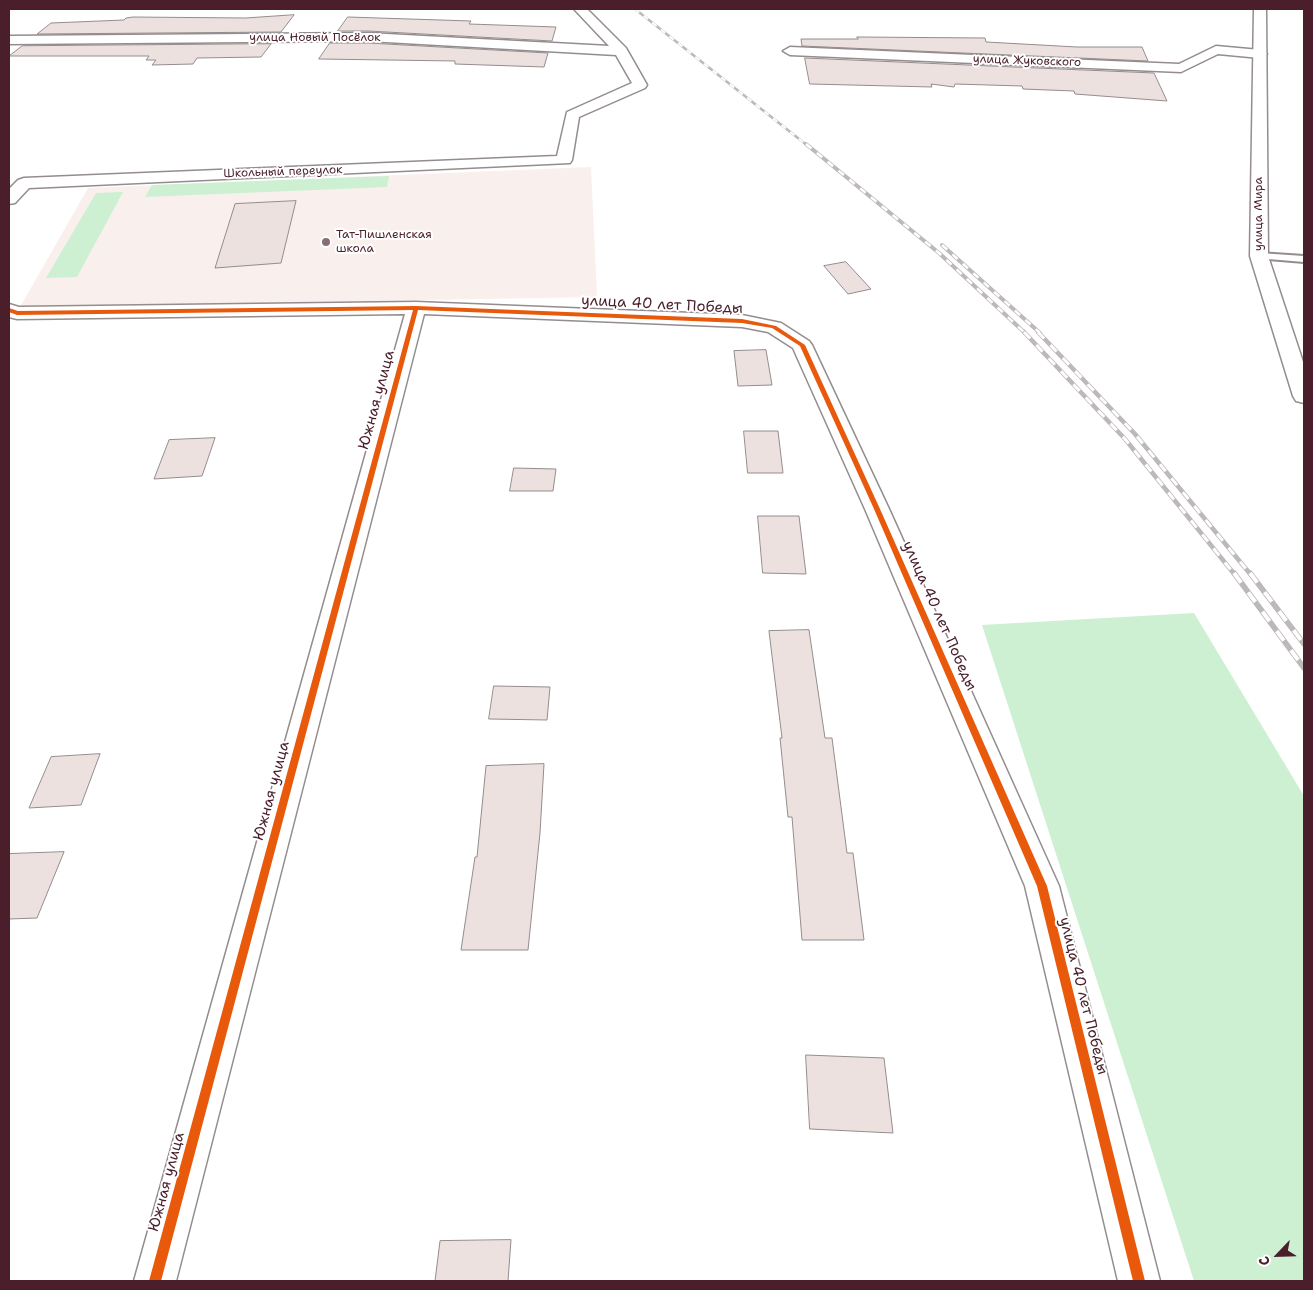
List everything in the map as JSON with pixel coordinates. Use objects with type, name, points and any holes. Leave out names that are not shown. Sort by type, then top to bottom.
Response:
[{"type":"street","points":[[580,9],[621,51]]},
{"type":"street","name":"улица Мира","points":[[1260,9],[1259,256],[1304,396]]},
{"type":"street","name":"улица Новый Посёлок","points":[[9,40],[368,37],[621,51]]},
{"type":"street","name":"улица Жуковского","points":[[790,51],[1181,68],[1216,50],[1260,54]]},
{"type":"street","name":"Школьный переулок","points":[[9,199],[24,183],[564,160],[572,115],[640,84],[621,51]]},
{"type":"street","name":"улица 40 лет Победы","points":[[9,310],[16,313],[416,308],[742,321],[774,327],[802,345],[877,509],[1042,886],[1139,1281]]},
{"type":"street","name":"Южная улица","points":[[155,1281],[416,308]]},
{"type":"lane","points":[[1259,256],[1304,259]]},
{"type":"shaded area","name":"Тат-Пишленская школа","points":[[591,167],[597,297],[20,307],[88,188]]},
{"type":"green space","points":[[389,176],[387,187],[145,197],[152,185]]},
{"type":"green space","points":[[123,192],[77,277],[46,278],[96,193]]},
{"type":"green space","points":[[1194,613],[1304,796],[1304,1281],[1194,1281],[982,625]]},
{"type":"building","points":[[294,15],[281,32],[37,34],[51,23],[124,20],[133,17],[245,18]]},
{"type":"building","points":[[348,17],[471,21],[469,24],[556,27],[552,41],[338,31]]},
{"type":"building","points":[[857,37],[985,38],[986,42],[1077,47],[1142,47],[1148,61],[802,46],[801,39],[858,39]]},
{"type":"building","points":[[330,43],[368,43],[548,53],[544,67],[455,64],[455,61],[319,59]]},
{"type":"building","points":[[271,44],[261,57],[197,58],[193,64],[152,65],[156,60],[146,60],[149,56],[9,56],[22,46]]},
{"type":"building","points":[[805,58],[1154,73],[1167,101],[1075,94],[1074,91],[1023,89],[1022,86],[955,84],[954,87],[931,84],[932,87],[810,84]]},
{"type":"building","points":[[296,201],[281,263],[215,268],[235,204]]},
{"type":"building","points":[[846,262],[871,289],[848,294],[824,266]]},
{"type":"building","points":[[766,350],[772,385],[738,386],[734,351]]},
{"type":"building","points":[[744,431],[778,431],[783,473],[748,473]]},
{"type":"building","points":[[215,438],[202,476],[154,479],[169,440]]},
{"type":"building","points":[[514,468],[556,469],[553,491],[510,491]]},
{"type":"building","points":[[758,516],[799,516],[806,574],[763,573]]},
{"type":"building","points":[[809,630],[825,738],[832,738],[847,853],[853,853],[864,940],[802,940],[792,817],[788,817],[780,738],[782,738],[769,631]]},
{"type":"building","points":[[494,686],[550,687],[547,720],[489,719]]},
{"type":"building","points":[[100,754],[81,805],[29,808],[51,757]]},
{"type":"building","points":[[544,764],[540,833],[528,950],[461,950],[475,857],[477,857],[486,766]]},
{"type":"building","points":[[64,852],[37,918],[9,919],[9,854]]},
{"type":"building","points":[[806,1055],[884,1058],[893,1133],[810,1129]]},
{"type":"building","points":[[511,1240],[508,1281],[435,1281],[440,1241]]},
{"type":"railway","points":[[635,9],[808,146]]},
{"type":"railway","points":[[806,144],[939,253],[1025,333]]},
{"type":"railway","points":[[942,245],[1040,333]]},
{"type":"railway","points":[[1038,332],[1135,434],[1251,575]]},
{"type":"railway","points":[[1025,333],[1125,439],[1235,575]]},
{"type":"railway","points":[[1234,573],[1304,668]]},
{"type":"railway","points":[[1250,573],[1304,644]]},
{"type":"cycle path","points":[[9,310],[17,313],[416,308],[742,321],[774,327],[802,345],[877,509],[1042,886],[1139,1281]]},
{"type":"cycle path","points":[[155,1281],[416,308]]},
{"type":"place","name":"Тат-Пишленская школа","points":[[326,242]]}]
